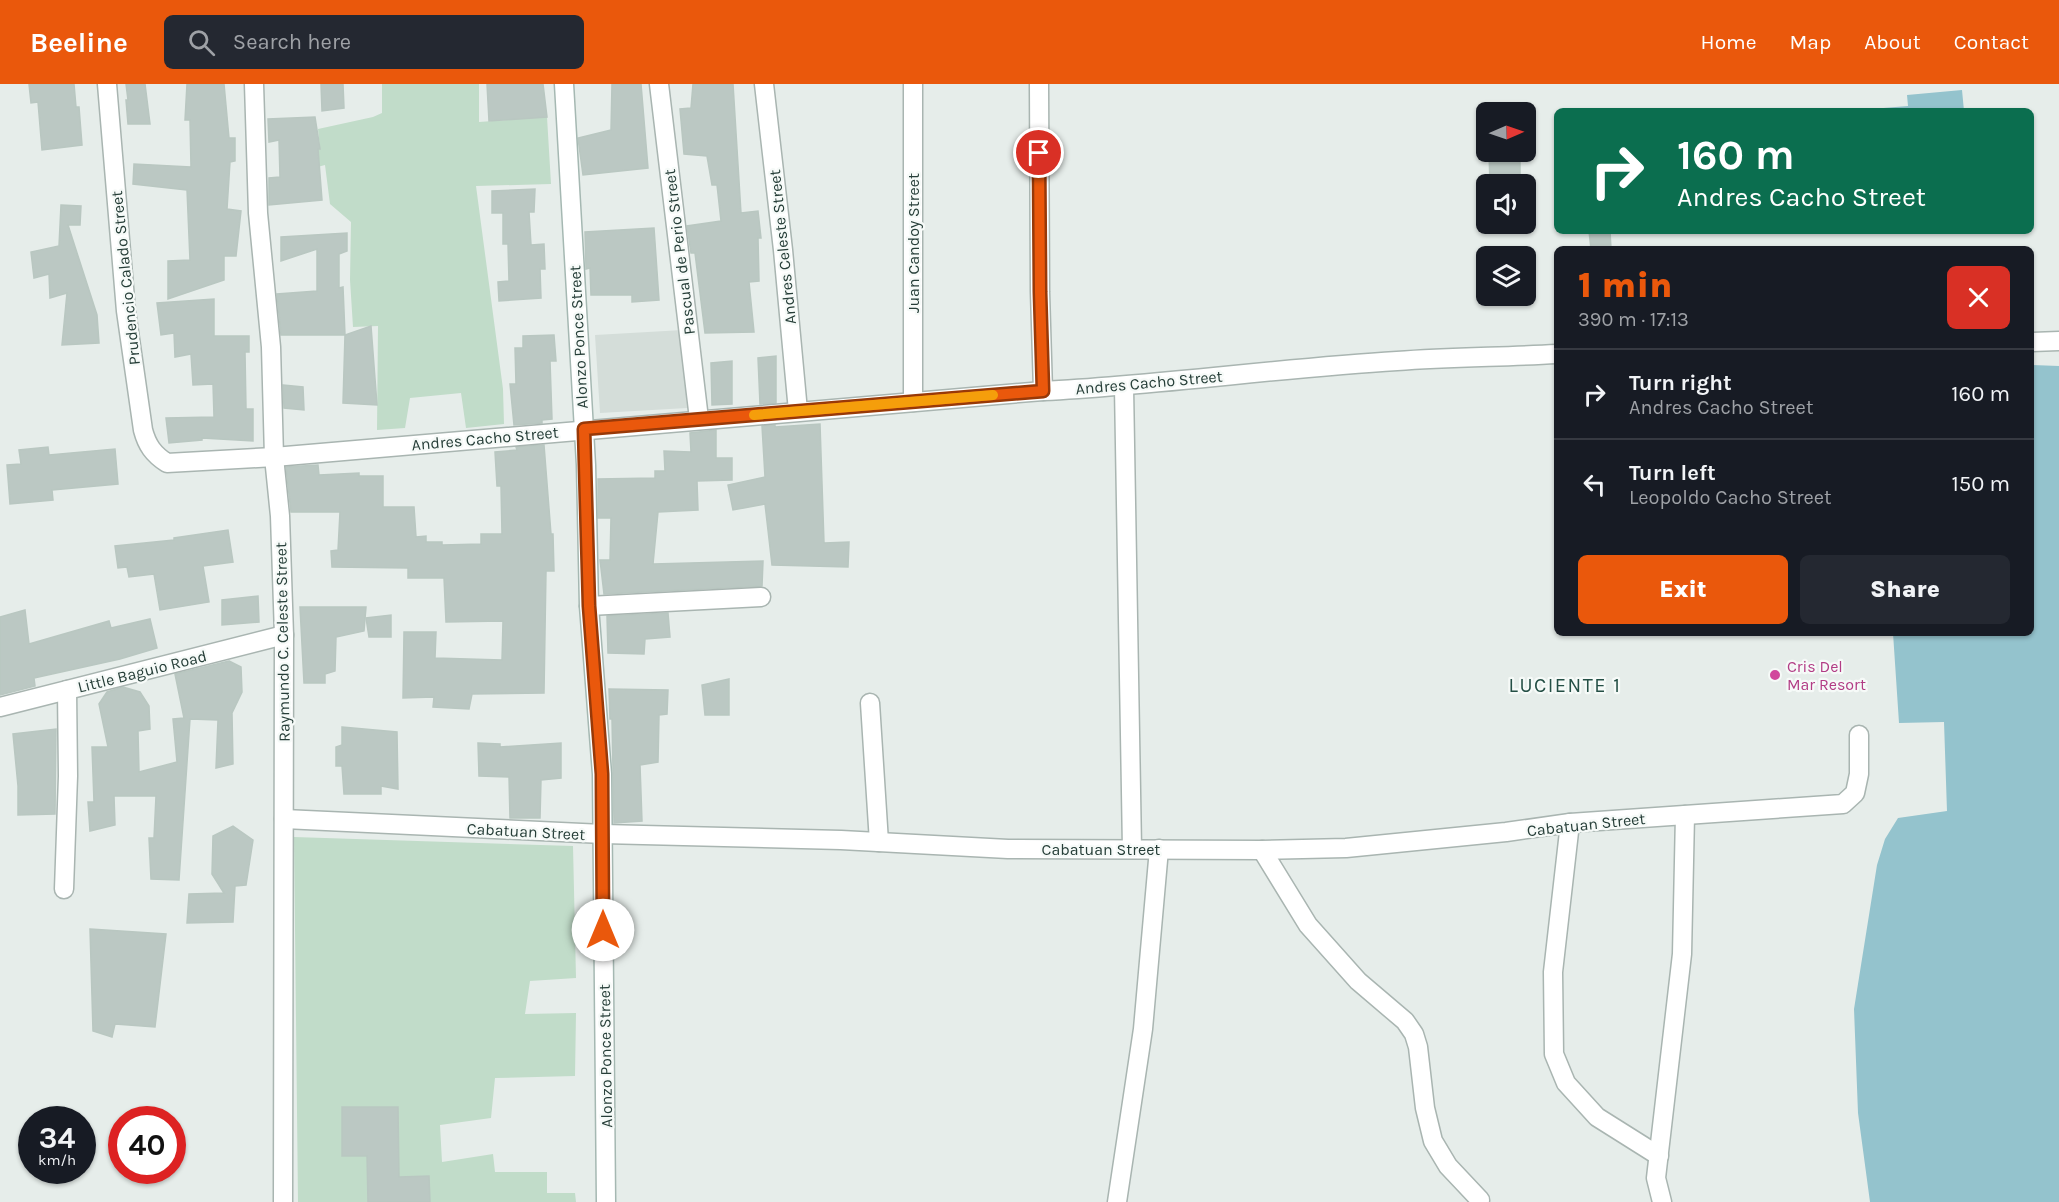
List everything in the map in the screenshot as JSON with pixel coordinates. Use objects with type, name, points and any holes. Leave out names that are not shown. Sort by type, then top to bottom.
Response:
[{"type":"street","name":"Prudencio Calado Street","points":[[107,84],[126,311],[142,430],[147,445],[166,463]]},
{"type":"street","name":"Raymundo C. Celeste Street","points":[[254,84],[258,213],[271,347],[274,457],[279,498],[284,635],[283,1202]]},
{"type":"street","name":"Alonzo Ponce Street","points":[[564,84],[584,429],[589,606],[602,774],[606,1202]]},
{"type":"street","name":"Pascual de Perio Street","points":[[659,84],[699,419]]},
{"type":"street","name":"Andres Celeste Street","points":[[764,84],[798,411]]},
{"type":"street","name":"Juan Candoy Street","points":[[913,84],[914,402]]},
{"type":"street","points":[[1039,84],[1043,391]]},
{"type":"street","points":[[2034,342],[2059,341]]},
{"type":"street","name":"Andres Cacho Street","points":[[166,463],[274,457],[699,419],[1043,391],[1124,387],[1398,361],[1554,354]]},
{"type":"street","points":[[1124,387],[1132,849]]},
{"type":"street","points":[[589,606],[761,597]]},
{"type":"street","name":"Little Baguio Road","points":[[0,707],[284,635]]},
{"type":"street","points":[[64,889],[68,776],[67,690]]},
{"type":"street","points":[[870,703],[879,842]]},
{"type":"street","name":"Cabatuan Street","points":[[284,819],[1008,849],[1262,850],[1357,847],[1570,823],[1842,804],[1855,793],[1859,774],[1859,735]]},
{"type":"street","points":[[1662,1202],[1656,1178],[1682,954],[1685,815]]},
{"type":"street","points":[[1570,823],[1553,972],[1554,1054],[1566,1083],[1597,1118],[1659,1156]]},
{"type":"street","points":[[1117,1202],[1143,1029],[1159,849]]},
{"type":"street","points":[[1262,850],[1308,925],[1358,981],[1405,1021],[1414,1034],[1418,1047],[1425,1108],[1433,1141],[1448,1166],[1480,1200]]},
{"type":"shaded area","points":[[683,330],[687,408],[600,413],[595,335]]},
{"type":"green space","points":[[382,84],[479,84],[479,122],[547,117],[551,184],[476,186],[503,389],[504,424],[466,428],[461,393],[410,398],[405,428],[377,430],[378,326],[353,327],[350,280],[351,222],[330,204],[325,165],[302,171],[302,150],[320,149],[318,129],[382,113]]},
{"type":"green space","points":[[294,837],[573,846],[576,978],[530,981],[525,1014],[576,1013],[575,1076],[495,1078],[491,1118],[440,1125],[442,1162],[493,1154],[495,1172],[547,1172],[547,1193],[575,1193],[576,1202],[298,1202]]},
{"type":"water","points":[[1962,90],[1964,108],[1883,108],[1908,106],[1907,95]]},
{"type":"water","points":[[2034,365],[2059,366],[2059,1202],[1870,1202],[1858,1113],[1854,1009],[1877,865],[1885,839],[1898,818],[1947,811],[1944,722],[1899,723],[1893,636],[2034,636]]},
{"type":"building","points":[[29,84],[74,84],[76,107],[79,107],[82,145],[42,150],[38,102],[31,103]]},
{"type":"building","points":[[126,84],[145,84],[150,124],[128,124]]},
{"type":"building","points":[[187,84],[224,84],[229,138],[235,138],[235,161],[230,162],[227,209],[241,211],[236,256],[224,256],[224,280],[168,299],[168,261],[190,260],[187,190],[133,184],[134,164],[191,167],[190,120],[185,120]]},
{"type":"building","points":[[321,84],[343,84],[344,108],[322,111]]},
{"type":"building","points":[[487,84],[543,84],[547,117],[489,121]]},
{"type":"building","points":[[612,84],[641,84],[648,168],[583,175],[578,138],[611,130]]},
{"type":"building","points":[[693,84],[733,84],[741,213],[758,211],[761,238],[758,238],[759,281],[749,282],[754,332],[705,333],[695,253],[691,253],[687,226],[721,221],[717,185],[712,185],[707,156],[684,154],[680,109],[691,108]]},
{"type":"building","points":[[315,117],[320,149],[318,149],[322,200],[269,205],[269,178],[280,177],[279,140],[269,142],[268,119]]},
{"type":"building","points":[[1489,162],[1520,162],[1520,174],[1490,174]]},
{"type":"building","points":[[535,189],[534,212],[529,212],[531,245],[544,244],[545,269],[540,269],[541,298],[499,301],[498,282],[509,281],[508,244],[503,244],[503,213],[492,213],[492,191]]},
{"type":"building","points":[[61,205],[81,206],[80,225],[68,225],[97,315],[99,343],[62,345],[67,293],[50,298],[49,274],[34,278],[31,252],[59,246]]},
{"type":"building","points":[[654,228],[659,300],[632,302],[632,295],[591,295],[590,268],[586,269],[585,232]]},
{"type":"building","points":[[347,233],[347,251],[339,254],[339,288],[343,287],[345,335],[281,335],[277,294],[317,291],[317,249],[281,261],[281,237]]},
{"type":"building","points":[[1589,234],[1610,234],[1611,246],[1591,246]]},
{"type":"building","points":[[214,299],[214,336],[249,336],[249,352],[245,352],[246,409],[253,409],[253,441],[202,438],[202,440],[169,443],[166,418],[214,417],[213,384],[193,385],[191,354],[175,357],[174,333],[161,335],[157,303]]},
{"type":"building","points":[[371,326],[377,405],[343,403],[345,335]]},
{"type":"building","points":[[554,335],[556,361],[550,361],[552,419],[542,420],[542,423],[514,425],[510,384],[516,384],[515,348],[523,348],[523,336]]},
{"type":"building","points":[[776,356],[776,403],[760,404],[758,358]]},
{"type":"building","points":[[732,361],[732,404],[712,405],[711,363]]},
{"type":"building","points":[[283,385],[303,387],[304,410],[284,408]]},
{"type":"building","points":[[820,424],[824,543],[849,542],[848,567],[772,565],[765,504],[733,510],[728,485],[765,477],[762,426]]},
{"type":"building","points":[[716,430],[716,458],[732,458],[732,480],[697,481],[698,510],[658,512],[653,564],[763,561],[762,586],[604,594],[600,560],[610,560],[611,518],[598,518],[598,479],[655,478],[655,471],[665,471],[664,451],[691,452],[690,433]]},
{"type":"building","points":[[544,445],[551,534],[553,534],[554,571],[546,571],[544,693],[472,694],[469,709],[433,707],[434,697],[403,698],[404,632],[436,632],[435,658],[502,660],[503,621],[446,622],[444,578],[408,578],[408,568],[332,567],[331,551],[338,550],[340,512],[291,512],[286,467],[318,465],[319,475],[359,473],[359,476],[383,476],[383,507],[414,507],[416,537],[426,536],[426,542],[442,542],[442,545],[481,544],[481,534],[502,534],[501,486],[497,486],[495,452],[517,450],[516,447]]},
{"type":"building","points":[[48,447],[49,455],[115,449],[118,484],[52,490],[53,500],[10,504],[7,465],[21,464],[19,450]]},
{"type":"building","points":[[228,530],[233,562],[203,566],[209,602],[160,610],[154,574],[129,577],[127,567],[118,568],[115,546],[174,540],[174,538]]},
{"type":"building","points":[[258,596],[259,622],[222,625],[222,600]]},
{"type":"building","points":[[300,607],[366,607],[364,631],[336,637],[335,671],[325,674],[325,683],[304,683]]},
{"type":"building","points":[[25,610],[29,644],[109,621],[111,628],[150,619],[157,648],[120,659],[34,678],[35,686],[0,695],[0,617]]},
{"type":"building","points":[[668,613],[670,637],[645,639],[644,654],[608,653],[607,616]]},
{"type":"building","points":[[391,615],[391,637],[369,637],[366,618]]},
{"type":"building","points":[[229,661],[241,667],[242,692],[232,713],[233,764],[216,768],[218,720],[190,719],[179,880],[151,879],[149,838],[154,838],[156,796],[114,796],[115,825],[90,831],[88,802],[94,802],[92,747],[108,747],[99,704],[107,692],[123,687],[140,692],[149,706],[150,729],[138,731],[139,772],[177,762],[173,719],[184,718],[175,674]]},
{"type":"building","points":[[729,679],[729,715],[705,715],[702,685]]},
{"type":"building","points":[[609,689],[668,690],[667,714],[659,715],[658,762],[640,765],[642,821],[614,823],[612,719],[610,719]]},
{"type":"building","points":[[342,727],[397,732],[398,789],[381,786],[381,794],[344,794],[342,766],[336,766],[336,747],[342,745]]},
{"type":"building","points":[[56,729],[55,814],[18,815],[13,734]]},
{"type":"building","points":[[478,743],[500,744],[500,747],[561,743],[561,778],[541,780],[540,818],[510,818],[509,777],[479,776]]},
{"type":"building","points":[[233,826],[253,840],[246,885],[235,886],[233,922],[187,923],[189,894],[224,893],[212,874],[213,836]]},
{"type":"building","points":[[90,929],[166,934],[155,1027],[115,1024],[112,1037],[93,1031]]},
{"type":"building","points":[[342,1107],[398,1107],[399,1177],[429,1176],[430,1202],[368,1202],[367,1156],[342,1156]]},
{"type":"slow traffic","points":[[754,415],[993,395]]},
{"type":"place","name":"Cris Del Mar Resort","points":[[1775,675]]},
{"type":"district","name":"LUCIENTE 1","points":[[1565,685]]},
{"type":"route","points":[[603,930],[602,774],[589,606],[584,429],[1043,391],[1039,153]]}]
